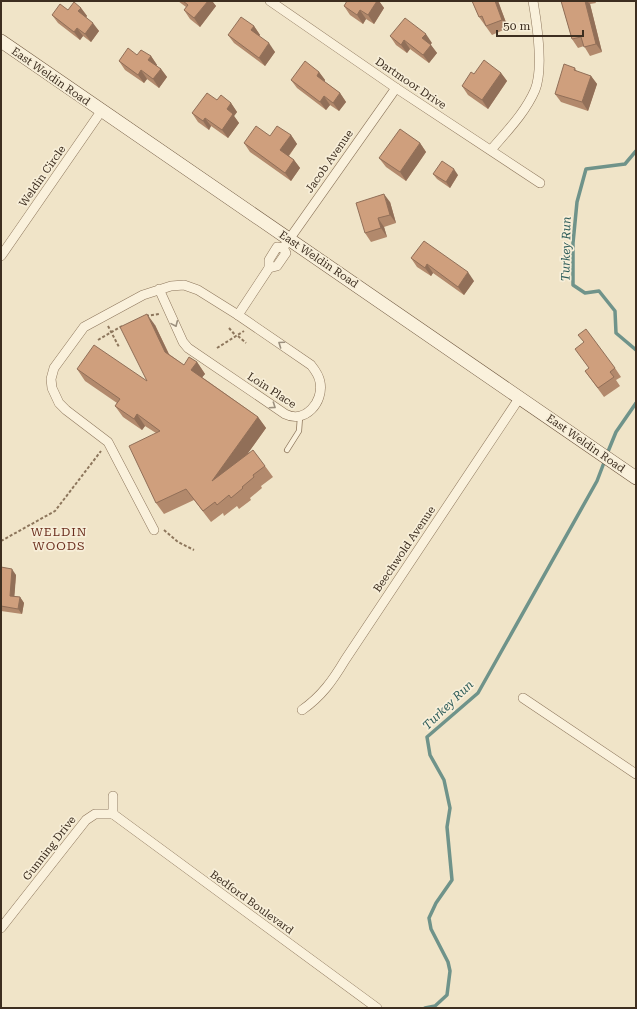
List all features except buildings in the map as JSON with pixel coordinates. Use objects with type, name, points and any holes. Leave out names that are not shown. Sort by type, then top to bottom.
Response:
[{"type":"street","name":"Dartmoor Drive","points":[[270,1],[396,88],[540,183]]},
{"type":"street","points":[[491,150],[519,118],[536,89],[540,57],[533,1]]},
{"type":"street","name":"East Weldin Road","points":[[1,41],[102,110],[286,243],[520,397],[636,478]]},
{"type":"street","name":"Jacob Avenue","points":[[238,315],[269,268],[277,266],[286,253],[286,243],[396,88]]},
{"type":"street","name":"Weldin Circle","points":[[1,256],[102,110]]},
{"type":"street","name":"Loin Place","points":[[159,289],[183,342],[188,348],[285,414],[292,418],[307,414],[318,400],[320,391],[317,373],[311,365],[238,315],[198,290],[191,288],[178,286],[159,289],[143,295],[84,327],[54,368],[51,379],[52,388],[59,403],[66,410],[108,442],[159,530]]},
{"type":"street","name":"Beechwold Avenue","points":[[302,710],[312,703],[332,682],[349,653],[520,397]]},
{"type":"street","points":[[523,698],[636,774]]},
{"type":"street","points":[[112,796],[113,814]]},
{"type":"street","name":"Gunning Drive","points":[[1,928],[86,820],[95,814],[113,814]]},
{"type":"street","name":"Bedford Boulevard","points":[[113,814],[377,1008]]},
{"type":"lane","points":[[287,450],[299,431],[300,417]]},
{"type":"path","points":[[107,324],[119,347]]},
{"type":"path","points":[[229,328],[246,343]]},
{"type":"path","points":[[217,348],[247,330]]},
{"type":"path","points":[[1,541],[55,511],[108,442]]},
{"type":"path","points":[[159,530],[194,550]]},
{"type":"waterway","name":"Turkey Run","points":[[636,151],[625,164],[586,169],[577,202],[573,243],[573,285],[585,293],[599,291],[615,311],[616,333],[636,350]]},
{"type":"waterway","name":"Turkey Run","points":[[607,454],[616,432],[636,403]]},
{"type":"waterway","name":"Turkey Run","points":[[425,1008],[435,1006],[447,995],[450,971],[448,962],[431,929],[429,918],[436,903],[452,880],[447,827],[450,808],[444,780],[430,755],[427,737],[478,693],[597,481],[605,460]]},
{"type":"district","name":"WELDIN WOODS","points":[[59,539]]}]
